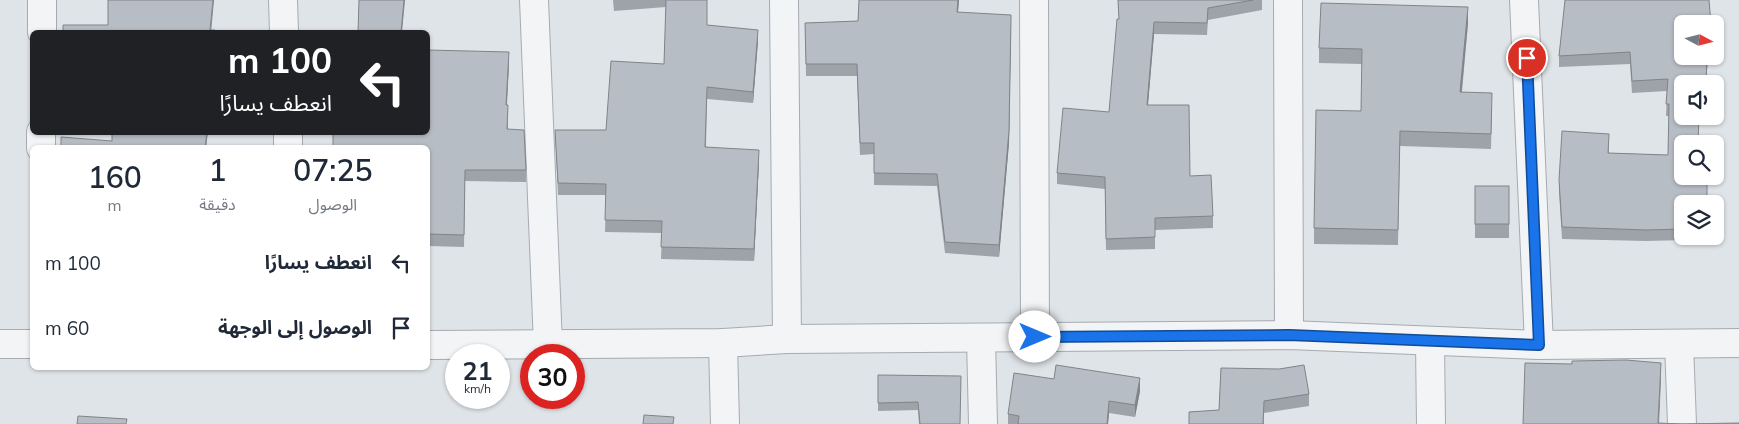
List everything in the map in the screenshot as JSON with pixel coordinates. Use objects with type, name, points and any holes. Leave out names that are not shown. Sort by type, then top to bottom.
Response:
[{"type":"street","points":[[42,0],[42,30]]},
{"type":"street","points":[[282,0],[284,30]]},
{"type":"street","points":[[534,0],[548,344],[723,343],[787,339],[1289,335],[1539,345],[1739,344]]},
{"type":"street","points":[[784,0],[787,339]]},
{"type":"street","points":[[1034,0],[1035,337]]},
{"type":"street","points":[[1288,0],[1289,335]]},
{"type":"street","points":[[1524,0],[1539,345]]},
{"type":"street","points":[[981,338],[982,424]]},
{"type":"street","points":[[1430,342],[1431,424]]},
{"type":"street","points":[[723,343],[724,424]]},
{"type":"street","points":[[0,344],[30,344]]},
{"type":"street","points":[[430,345],[520,344]]},
{"type":"street","points":[[1679,344],[1682,424]]},
{"type":"building","points":[[108,0],[213,0],[210,30],[63,30],[63,25],[108,25]]},
{"type":"building","points":[[359,0],[404,0],[401,30],[358,30]]},
{"type":"building","points":[[666,0],[707,0],[707,25],[758,30],[753,92],[707,87],[705,147],[759,150],[754,249],[661,247],[662,221],[605,220],[606,184],[558,183],[555,130],[606,130],[611,61],[664,64]]},
{"type":"building","points":[[859,0],[958,0],[957,12],[1011,15],[1009,131],[999,245],[945,242],[937,174],[874,173],[874,143],[860,143],[857,64],[806,64],[805,23],[858,21]]},
{"type":"building","points":[[1118,0],[1253,0],[1208,8],[1207,23],[1154,22],[1147,105],[1189,105],[1190,176],[1211,175],[1213,216],[1155,218],[1155,237],[1106,239],[1105,177],[1057,173],[1063,108],[1109,112],[1117,19],[1119,19]]},
{"type":"building","points":[[1565,0],[1709,0],[1710,15],[1674,15],[1674,65],[1707,65],[1706,75],[1674,75],[1674,125],[1699,125],[1698,135],[1674,135],[1674,185],[1707,185],[1707,195],[1674,195],[1674,229],[1562,227],[1559,180],[1562,131],[1609,134],[1608,153],[1668,155],[1669,104],[1666,104],[1668,79],[1632,81],[1630,52],[1559,56]]},
{"type":"building","points":[[1321,3],[1468,7],[1460,92],[1492,93],[1491,134],[1400,131],[1398,230],[1314,228],[1316,110],[1361,111],[1362,49],[1319,48]]},
{"type":"building","points":[[430,50],[509,52],[506,105],[508,105],[507,129],[524,130],[526,170],[465,170],[464,235],[430,234],[430,145],[333,145],[333,135],[430,135]]},
{"type":"building","points":[[112,135],[207,135],[205,145],[61,145],[61,137],[112,141]]},
{"type":"building","points":[[1475,186],[1509,186],[1509,224],[1475,224]]},
{"type":"building","points":[[1626,360],[1661,363],[1658,423],[1682,424],[1523,424],[1525,363],[1572,364],[1572,361]]},
{"type":"building","points":[[1056,365],[1140,378],[1135,405],[1109,401],[1107,424],[1018,424],[1019,416],[1008,414],[1014,373],[1054,379]]},
{"type":"building","points":[[1304,365],[1309,394],[1264,401],[1263,424],[1189,424],[1189,412],[1219,410],[1221,368],[1279,369]]},
{"type":"building","points":[[878,375],[961,376],[960,424],[920,424],[918,402],[878,403]]},
{"type":"building","points":[[644,415],[674,417],[673,424],[643,424]]},
{"type":"building","points":[[78,416],[127,419],[126,424],[77,424]]},
{"type":"building","points":[[1739,423],[1739,424],[1682,424]]},
{"type":"route","points":[[1035,337],[1289,335],[1539,345],[1527,58]]}]
